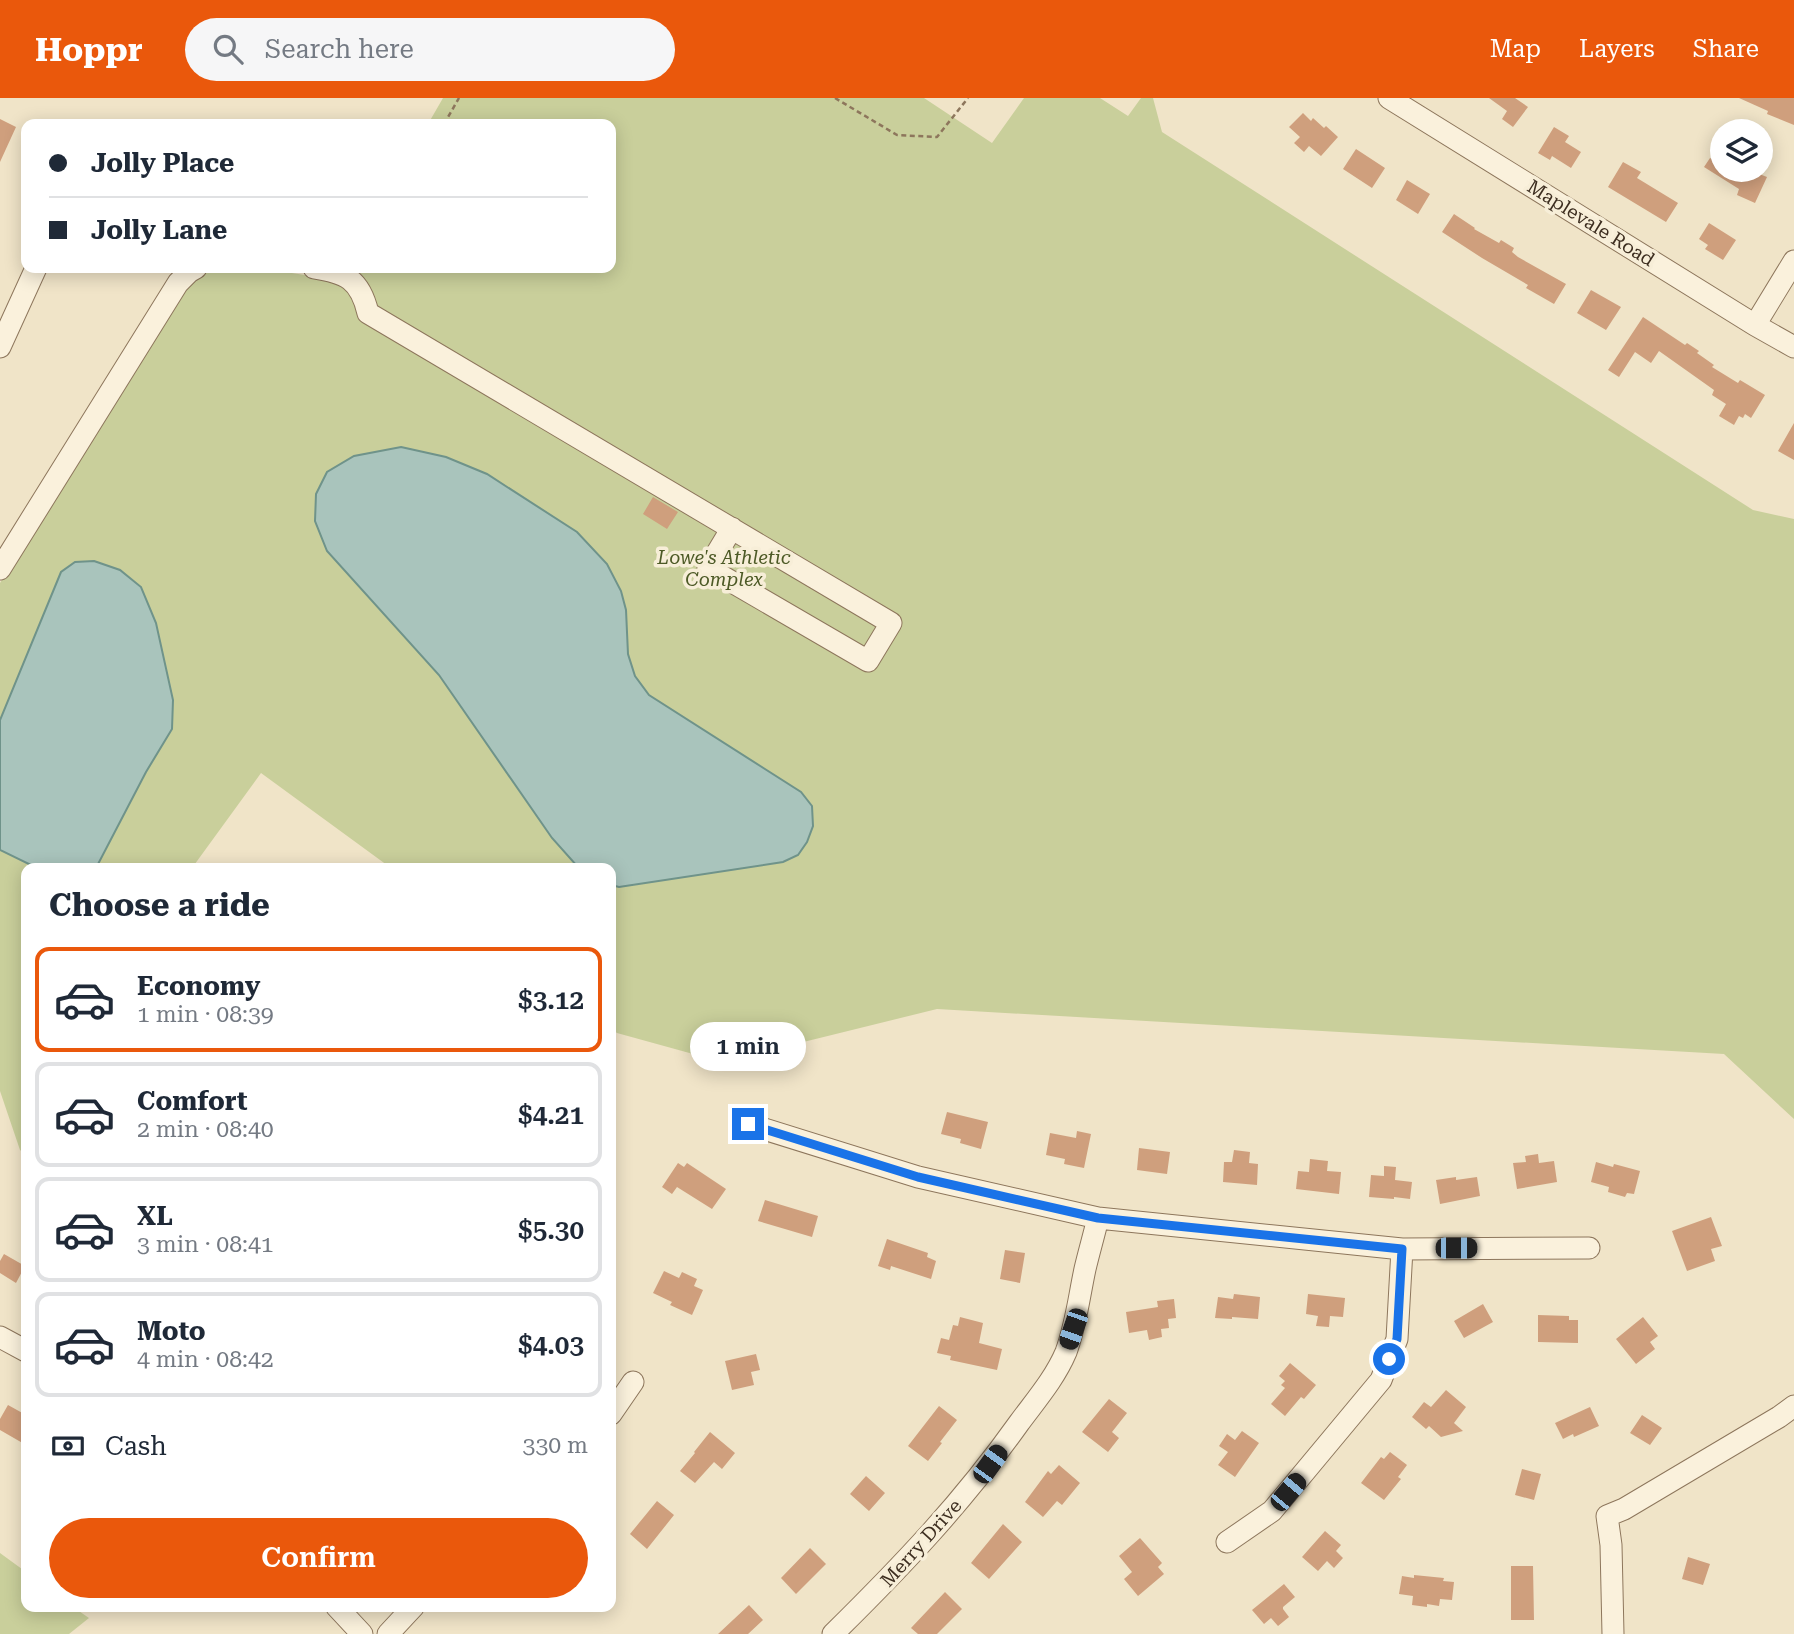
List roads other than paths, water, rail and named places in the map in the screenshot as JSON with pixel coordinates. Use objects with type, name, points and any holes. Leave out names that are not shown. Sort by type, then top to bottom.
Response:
[{"type":"street","name":"Maplevale Road","points":[[1389,98],[1794,347]]},
{"type":"street","points":[[1755,325],[1794,261]]},
{"type":"street","points":[[0,348],[34,273]]},
{"type":"street","points":[[0,569],[178,283],[188,273]]},
{"type":"street","points":[[336,273],[355,283],[363,294],[368,313],[732,528],[891,623],[868,661],[708,568],[732,528]]},
{"type":"street","points":[[748,1124],[918,1177],[1098,1218],[1402,1249],[1589,1248]]},
{"type":"street","name":"Merry Drive","points":[[833,1634],[899,1569],[951,1512],[990,1464],[1053,1377],[1065,1354],[1073,1329],[1098,1218]]},
{"type":"street","points":[[1227,1542],[1272,1511],[1381,1380],[1397,1339],[1402,1249]]},
{"type":"street","points":[[0,1337],[21,1348]]},
{"type":"street","points":[[616,1407],[633,1382]]},
{"type":"street","points":[[1613,1634],[1611,1545],[1607,1516],[1625,1509],[1794,1406]]},
{"type":"street","points":[[342,1612],[362,1634]]},
{"type":"street","points":[[388,1634],[408,1612]]},
{"type":"water","points":[[401,447],[446,457],[487,474],[577,532],[607,564],[621,591],[626,610],[628,654],[635,676],[649,695],[801,792],[812,806],[813,826],[798,855],[783,862],[619,887],[616,886],[616,863],[574,863],[552,838],[439,675],[327,551],[315,521],[316,494],[327,472],[354,456]]},
{"type":"water","points":[[94,561],[120,570],[141,587],[156,623],[173,700],[172,729],[146,772],[99,863],[27,863],[0,850],[0,720],[61,572],[75,562]]},
{"type":"park label","name":"Lowe's Athletic Complex","points":[[724,568]]}]
